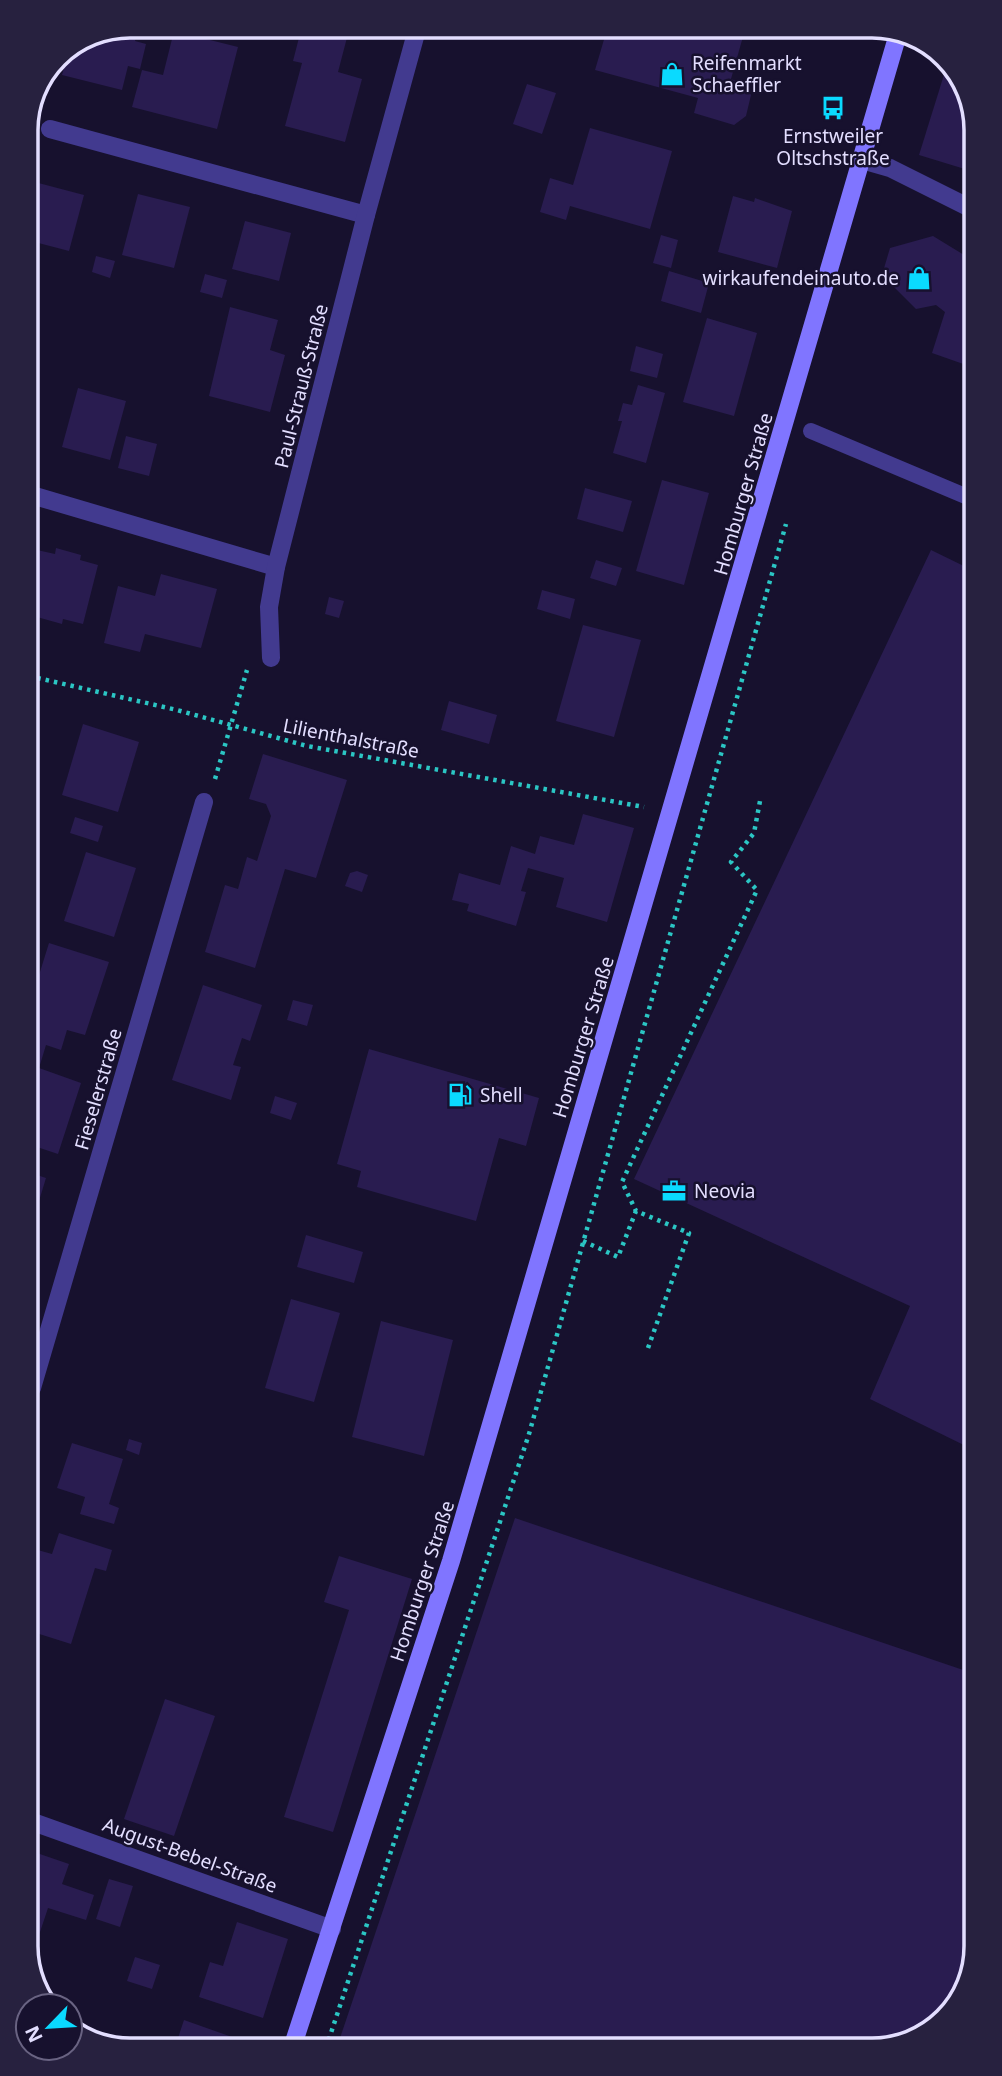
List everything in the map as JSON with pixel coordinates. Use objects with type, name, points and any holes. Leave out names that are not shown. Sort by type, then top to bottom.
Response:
[{"type":"main road","name":"Homburger Straße","points":[[296,2037],[455,1549],[896,42]]},
{"type":"street","name":"Paul-Strauß-Straße","points":[[271,658],[269,607],[276,567],[366,215],[415,38]]},
{"type":"street","points":[[50,130],[366,215]]},
{"type":"street","points":[[862,160],[890,168],[964,205]]},
{"type":"street","points":[[39,497],[276,567]]},
{"type":"street","name":"Fieselerstraße","points":[[38,1366],[204,802]]},
{"type":"street","name":"August-Bebel-Straße","points":[[38,1824],[332,1929]]},
{"type":"lane","points":[[811,431],[964,495]]},
{"type":"path","points":[[330,2037],[529,1434],[786,522]]},
{"type":"path","points":[[204,802],[219,771],[248,663],[271,658]]},
{"type":"path","name":"Lilienthalstraße","points":[[39,678],[307,746],[672,811]]},
{"type":"path","points":[[648,1348],[689,1233],[636,1211],[622,1182],[757,890],[731,862],[754,833],[760,801]]},
{"type":"path","points":[[583,1241],[618,1258],[636,1211]]},
{"type":"building","points":[[136,38],[135,41],[146,44],[140,69],[128,66],[122,90],[62,75],[70,61],[101,43]]},
{"type":"building","points":[[172,38],[202,38],[238,47],[217,129],[132,107],[142,70],[163,75]]},
{"type":"building","points":[[299,38],[347,38],[338,72],[362,79],[345,142],[285,126],[302,63],[293,61]]},
{"type":"building","name":"Reifenmarkt Schaeffler","points":[[604,39],[742,39],[731,79],[743,83],[751,95],[746,116],[734,125],[694,113],[698,98],[595,70]]},
{"type":"building","points":[[944,75],[962,113],[964,169],[919,155]]},
{"type":"building","points":[[527,84],[556,93],[542,134],[513,124]]},
{"type":"building","points":[[590,128],[672,151],[650,229],[570,206],[566,220],[540,212],[550,178],[573,185]]},
{"type":"building","points":[[39,183],[84,195],[69,251],[39,243]]},
{"type":"building","points":[[138,194],[190,207],[174,268],[122,255]]},
{"type":"building","points":[[733,196],[754,202],[755,198],[792,211],[777,268],[718,252]]},
{"type":"building","points":[[245,221],[291,233],[279,281],[232,269]]},
{"type":"building","points":[[661,235],[678,240],[671,268],[653,263]]},
{"type":"building","points":[[933,236],[964,255],[964,364],[932,353],[945,312],[936,305],[916,309],[882,275],[890,248]]},
{"type":"building","points":[[96,256],[115,261],[110,278],[92,272]]},
{"type":"building","points":[[669,271],[709,283],[701,313],[661,301]]},
{"type":"building","points":[[205,274],[227,280],[222,298],[200,292]]},
{"type":"building","points":[[230,307],[278,320],[270,350],[285,355],[270,412],[209,396]]},
{"type":"building","points":[[707,318],[757,333],[734,416],[683,402]]},
{"type":"building","points":[[636,346],[663,354],[657,378],[630,371]]},
{"type":"building","points":[[638,385],[665,393],[646,463],[613,453],[622,421],[618,421],[623,403],[632,405]]},
{"type":"building","points":[[78,388],[126,401],[110,460],[62,447]]},
{"type":"building","points":[[126,436],[157,444],[149,476],[118,468]]},
{"type":"building","points":[[662,480],[709,493],[684,585],[636,571]]},
{"type":"building","points":[[585,488],[632,501],[623,532],[577,519]]},
{"type":"building","points":[[56,548],[81,555],[80,560],[98,565],[83,624],[63,619],[62,624],[39,617],[39,550],[55,554]]},
{"type":"building","points":[[931,550],[964,566],[964,1445],[870,1399],[910,1306],[634,1179]]},
{"type":"building","points":[[596,560],[622,568],[616,586],[590,578]]},
{"type":"building","points":[[161,574],[217,589],[201,648],[145,634],[140,652],[104,643],[118,586],[155,596]]},
{"type":"building","points":[[542,590],[575,599],[570,619],[537,609]]},
{"type":"building","points":[[329,597],[344,601],[339,618],[325,614]]},
{"type":"building","points":[[583,625],[641,640],[614,737],[556,721]]},
{"type":"building","points":[[449,701],[497,715],[489,744],[441,730]]},
{"type":"building","points":[[83,724],[139,742],[118,812],[62,795]]},
{"type":"building","points":[[263,754],[347,780],[316,878],[285,869],[255,968],[205,952],[225,885],[238,889],[247,857],[257,861],[271,816],[266,804],[249,799]]},
{"type":"building","points":[[583,814],[634,828],[607,922],[556,907],[564,878],[528,868],[521,891],[526,892],[516,926],[467,911],[469,904],[452,900],[459,873],[500,885],[511,846],[535,854],[540,836],[574,845]]},
{"type":"building","points":[[75,817],[103,826],[98,842],[70,833]]},
{"type":"building","points":[[86,852],[136,868],[114,937],[64,921]]},
{"type":"building","points":[[357,871],[368,875],[362,892],[345,886],[350,873]]},
{"type":"building","points":[[49,943],[109,962],[85,1035],[67,1030],[61,1050],[46,1045],[39,1068],[81,1083],[58,1154],[38,1147],[39,977]]},
{"type":"building","points":[[203,985],[262,1005],[250,1041],[242,1038],[233,1065],[241,1067],[231,1100],[172,1080]]},
{"type":"building","points":[[293,1000],[313,1005],[307,1026],[287,1020]]},
{"type":"building","points":[[369,1049],[539,1098],[526,1146],[499,1138],[476,1221],[357,1187],[361,1171],[337,1164]]},
{"type":"building","points":[[275,1096],[297,1103],[291,1120],[270,1113]]},
{"type":"building","points":[[38,1175],[46,1178],[38,1203]]},
{"type":"building","points":[[306,1235],[363,1252],[354,1283],[297,1267]]},
{"type":"building","points":[[291,1299],[340,1313],[314,1402],[265,1388]]},
{"type":"building","points":[[381,1321],[453,1340],[424,1456],[352,1437]]},
{"type":"building","points":[[129,1439],[142,1443],[139,1455],[126,1450]]},
{"type":"building","points":[[72,1443],[123,1459],[109,1504],[119,1508],[114,1524],[80,1514],[85,1497],[57,1488]]},
{"type":"building","points":[[515,1518],[964,1670],[963,1957],[948,1996],[932,2015],[917,2025],[889,2036],[871,2038],[340,2037]]},
{"type":"building","points":[[59,1533],[112,1550],[106,1571],[95,1568],[71,1644],[38,1634],[38,1550],[52,1554]]},
{"type":"building","points":[[339,1556],[412,1579],[333,1832],[284,1817],[349,1610],[324,1602]]},
{"type":"building","points":[[165,1699],[215,1716],[174,1836],[124,1819]]},
{"type":"building","points":[[38,1853],[69,1864],[62,1884],[94,1895],[86,1920],[48,1908],[38,1938]]},
{"type":"building","points":[[109,1879],[133,1886],[120,1927],[96,1919]]},
{"type":"building","points":[[237,1922],[288,1939],[263,2018],[199,1997],[210,1962],[223,1966]]},
{"type":"building","points":[[135,1957],[160,1965],[152,1989],[127,1981]]},
{"type":"building","points":[[184,2020],[232,2037],[232,2037],[178,2037]]},
{"type":"place","name":"Reifenmarkt Schaeffler","points":[[672,74]]},
{"type":"place","name":"Ernstweiler Oltschstraße","points":[[833,108]]},
{"type":"place","name":"wirkaufendeinauto.de","points":[[919,278]]},
{"type":"place","name":"Shell","points":[[460,1095]]},
{"type":"place","name":"Neovia","points":[[674,1191]]}]
